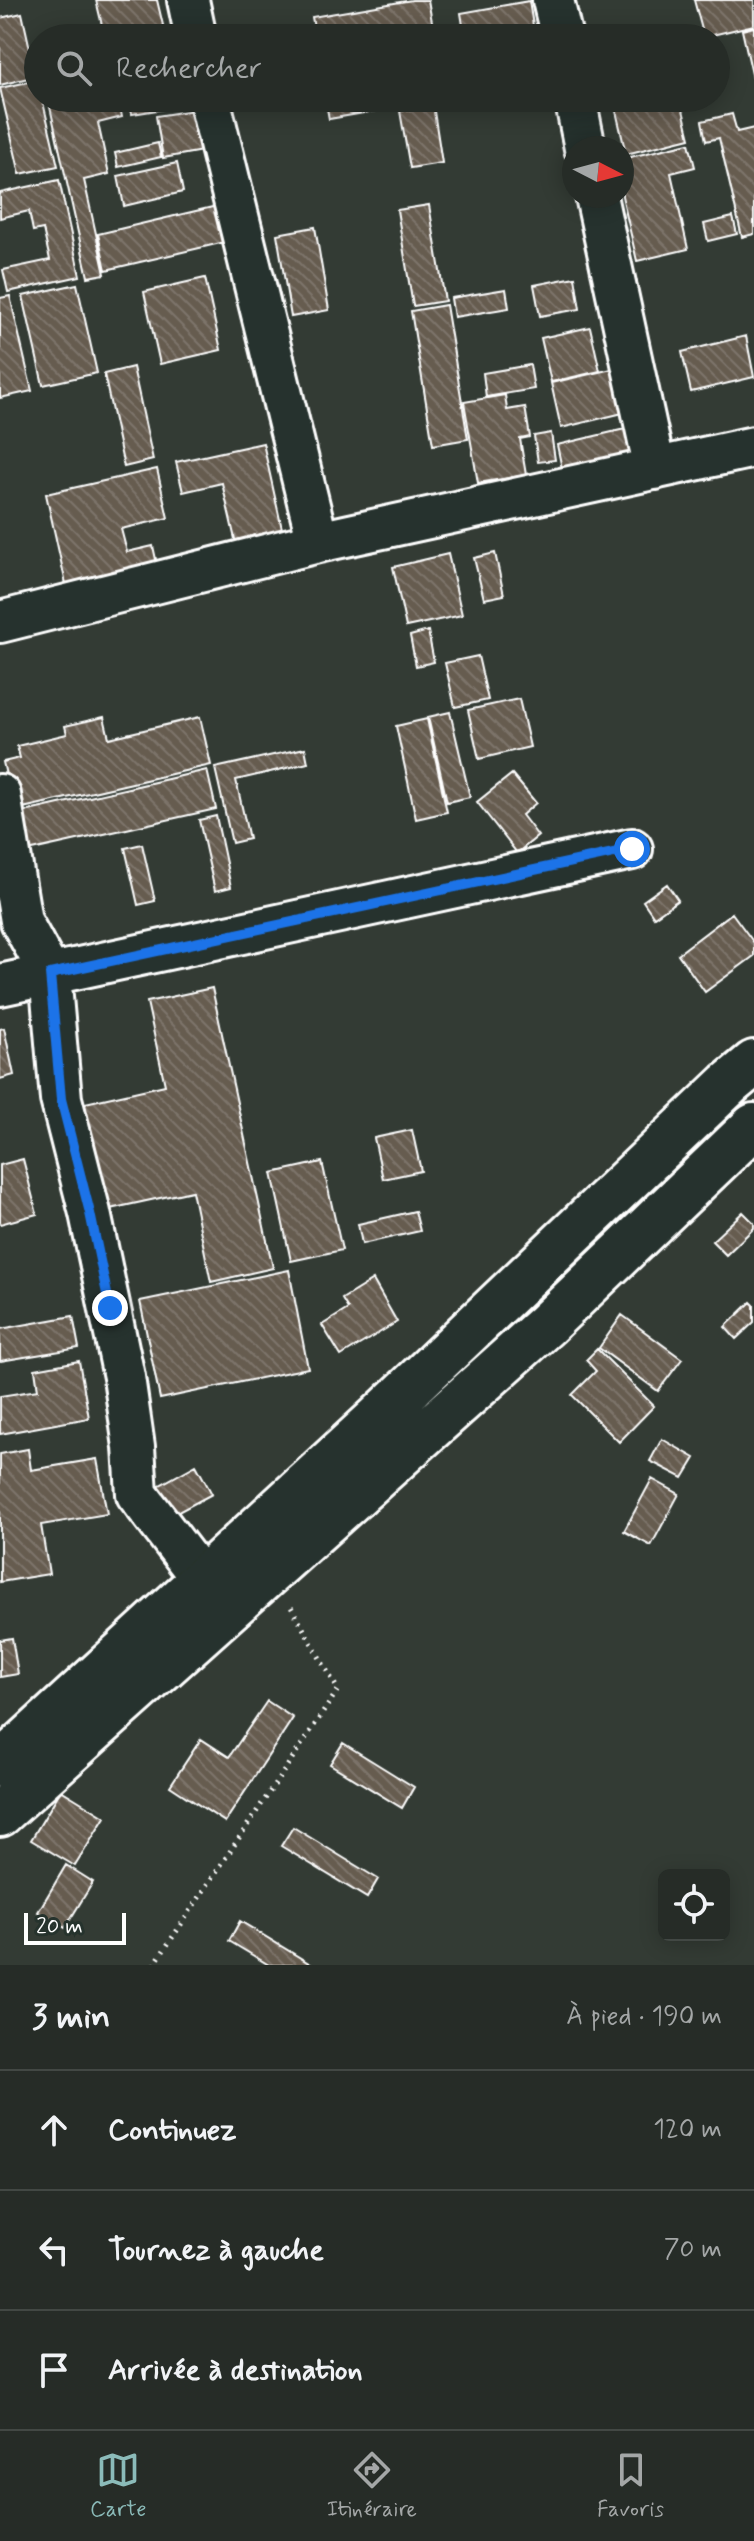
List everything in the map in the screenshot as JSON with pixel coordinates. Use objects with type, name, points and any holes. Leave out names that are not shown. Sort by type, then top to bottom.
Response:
[{"type":"main road","points":[[0,1765],[378,1418],[754,1063]]},
{"type":"main road","points":[[0,1814],[546,1325],[754,1126]]},
{"type":"street","points":[[188,0],[193,24]]},
{"type":"street","points":[[553,0],[559,24]]},
{"type":"street","points":[[212,112],[318,542]]},
{"type":"street","points":[[578,112],[583,136]]},
{"type":"street","points":[[599,208],[655,469]]},
{"type":"street","points":[[0,622],[318,542],[754,447]]},
{"type":"street","points":[[0,795],[21,921],[50,974],[61,1099],[90,1213],[124,1377],[137,1494],[202,1579]]},
{"type":"street","points":[[0,985],[632,849]]},
{"type":"path","points":[[154,1965],[338,1690],[272,1572]]},
{"type":"building","points":[[96,0],[157,0],[163,24],[102,24]]},
{"type":"building","points":[[428,0],[432,24],[313,24],[312,17]]},
{"type":"building","points":[[694,0],[754,0],[754,25],[730,31],[730,24],[700,24]]},
{"type":"building","points":[[529,1],[533,24],[463,24],[461,13]]},
{"type":"building","points":[[22,13],[24,24],[24,79],[0,85],[0,18]]},
{"type":"building","points":[[754,27],[754,83],[742,30]]},
{"type":"building","points":[[24,83],[24,112],[45,112],[58,166],[20,174],[0,88]]},
{"type":"building","points":[[51,112],[121,112],[122,117],[98,123],[109,174],[84,180],[105,274],[88,277]]},
{"type":"building","points":[[202,112],[208,150],[163,158],[156,116]]},
{"type":"building","points":[[328,112],[370,112],[329,119]]},
{"type":"building","points":[[400,112],[434,112],[442,163],[410,168]]},
{"type":"building","points":[[616,112],[684,112],[690,138],[634,152],[634,136],[622,136]]},
{"type":"building","points":[[732,114],[737,132],[754,128],[754,234],[742,237],[719,138],[706,141],[702,121]]},
{"type":"building","points":[[158,143],[161,157],[118,167],[115,153]]},
{"type":"building","points":[[689,143],[695,167],[671,173],[688,249],[637,261],[625,208],[634,208],[634,156]]},
{"type":"building","points":[[177,163],[183,192],[124,206],[118,176]]},
{"type":"building","points":[[59,180],[80,276],[8,292],[3,270],[50,260],[43,229],[33,231],[29,211],[0,218],[0,193]]},
{"type":"building","points":[[429,205],[445,301],[413,306],[397,210]]},
{"type":"building","points":[[217,206],[225,242],[106,270],[98,234]]},
{"type":"building","points":[[733,217],[737,234],[708,241],[704,224]]},
{"type":"building","points":[[315,227],[329,310],[291,317],[277,234]]},
{"type":"building","points":[[575,277],[580,309],[540,316],[534,285]]},
{"type":"building","points":[[205,278],[221,350],[160,364],[144,292]]},
{"type":"building","points":[[77,284],[97,373],[43,385],[23,296]]},
{"type":"building","points":[[506,289],[509,308],[454,317],[451,298]]},
{"type":"building","points":[[10,296],[32,391],[0,398],[0,298]]},
{"type":"building","points":[[446,305],[468,439],[433,445],[411,311]]},
{"type":"building","points":[[590,327],[600,371],[551,382],[541,338]]},
{"type":"building","points":[[746,336],[754,377],[691,392],[682,352]]},
{"type":"building","points":[[530,365],[534,389],[486,397],[483,373]]},
{"type":"building","points":[[133,367],[153,460],[124,467],[104,374]]},
{"type":"building","points":[[612,369],[623,413],[561,428],[551,383]]},
{"type":"building","points":[[505,395],[507,410],[525,407],[530,437],[520,439],[526,475],[478,483],[464,402]]},
{"type":"building","points":[[625,429],[633,462],[564,478],[557,445]]},
{"type":"building","points":[[551,433],[555,460],[538,462],[534,436]]},
{"type":"building","points":[[263,443],[284,538],[237,548],[222,483],[183,492],[176,462]]},
{"type":"building","points":[[157,469],[168,518],[121,529],[127,552],[153,546],[157,564],[66,584],[46,494]]},
{"type":"building","points":[[495,553],[504,595],[484,599],[474,558]]},
{"type":"building","points":[[448,554],[462,615],[406,627],[393,567]]},
{"type":"building","points":[[428,631],[434,662],[416,666],[410,636]]},
{"type":"building","points":[[478,656],[488,700],[455,707],[445,663]]},
{"type":"building","points":[[519,699],[530,747],[479,759],[468,710]]},
{"type":"building","points":[[450,712],[470,797],[447,802],[428,717]]},
{"type":"building","points":[[104,717],[109,738],[200,717],[211,765],[14,810],[3,762],[20,758],[17,746],[67,734],[65,726]]},
{"type":"building","points":[[427,719],[447,812],[416,819],[396,726]]},
{"type":"building","points":[[305,748],[308,763],[236,780],[249,839],[232,843],[215,768]]},
{"type":"building","points":[[207,770],[216,809],[28,851],[20,813]]},
{"type":"building","points":[[512,774],[536,803],[522,815],[538,836],[517,853],[477,802]]},
{"type":"building","points":[[216,816],[231,887],[215,891],[199,820]]},
{"type":"building","points":[[142,844],[155,901],[138,905],[125,848]]},
{"type":"building","points":[[667,884],[678,900],[654,917],[643,901]]},
{"type":"building","points":[[732,913],[754,943],[754,956],[705,992],[678,954]]},
{"type":"building","points":[[212,988],[273,1268],[211,1282],[192,1191],[96,1212],[72,1106],[165,1085],[147,1002]]},
{"type":"building","points":[[4,1028],[14,1075],[0,1079],[0,1029]]},
{"type":"building","points":[[412,1130],[421,1171],[383,1179],[374,1138]]},
{"type":"building","points":[[23,1159],[37,1214],[0,1224],[0,1165]]},
{"type":"building","points":[[322,1162],[342,1250],[291,1261],[272,1173]]},
{"type":"building","points":[[415,1211],[420,1231],[362,1244],[358,1224]]},
{"type":"building","points":[[743,1212],[754,1223],[754,1228],[726,1255],[712,1241]]},
{"type":"building","points":[[289,1270],[308,1368],[160,1399],[140,1301]]},
{"type":"building","points":[[373,1280],[397,1322],[341,1356],[322,1325],[348,1309],[342,1299]]},
{"type":"building","points":[[751,1302],[754,1305],[754,1322],[736,1339],[725,1327]]},
{"type":"building","points":[[622,1315],[682,1359],[658,1391],[599,1348]]},
{"type":"building","points":[[73,1316],[79,1348],[0,1361],[0,1329]]},
{"type":"building","points":[[597,1349],[654,1406],[619,1442],[572,1395],[596,1371],[586,1360]]},
{"type":"building","points":[[79,1361],[89,1418],[0,1434],[0,1396],[38,1390],[35,1369]]},
{"type":"building","points":[[662,1439],[695,1458],[683,1478],[650,1461]]},
{"type":"building","points":[[28,1449],[31,1470],[97,1459],[107,1514],[41,1525],[49,1574],[0,1582],[0,1454]]},
{"type":"building","points":[[196,1465],[212,1494],[169,1517],[153,1489]]},
{"type":"building","points":[[652,1479],[679,1494],[651,1546],[624,1531]]},
{"type":"building","points":[[12,1638],[18,1674],[0,1677],[0,1640]]},
{"type":"building","points":[[267,1701],[293,1718],[225,1822],[170,1786],[201,1739],[229,1757]]},
{"type":"building","points":[[343,1743],[414,1787],[402,1808],[330,1764]]},
{"type":"building","points":[[61,1790],[105,1817],[75,1866],[31,1840]]},
{"type":"building","points":[[293,1827],[378,1879],[367,1898],[281,1846]]},
{"type":"building","points":[[66,1865],[93,1882],[65,1928],[38,1912]]},
{"type":"building","points":[[240,1921],[312,1965],[269,1965],[229,1941]]},
{"type":"route","points":[[110,1308],[61,1099],[50,974],[632,849]]}]
